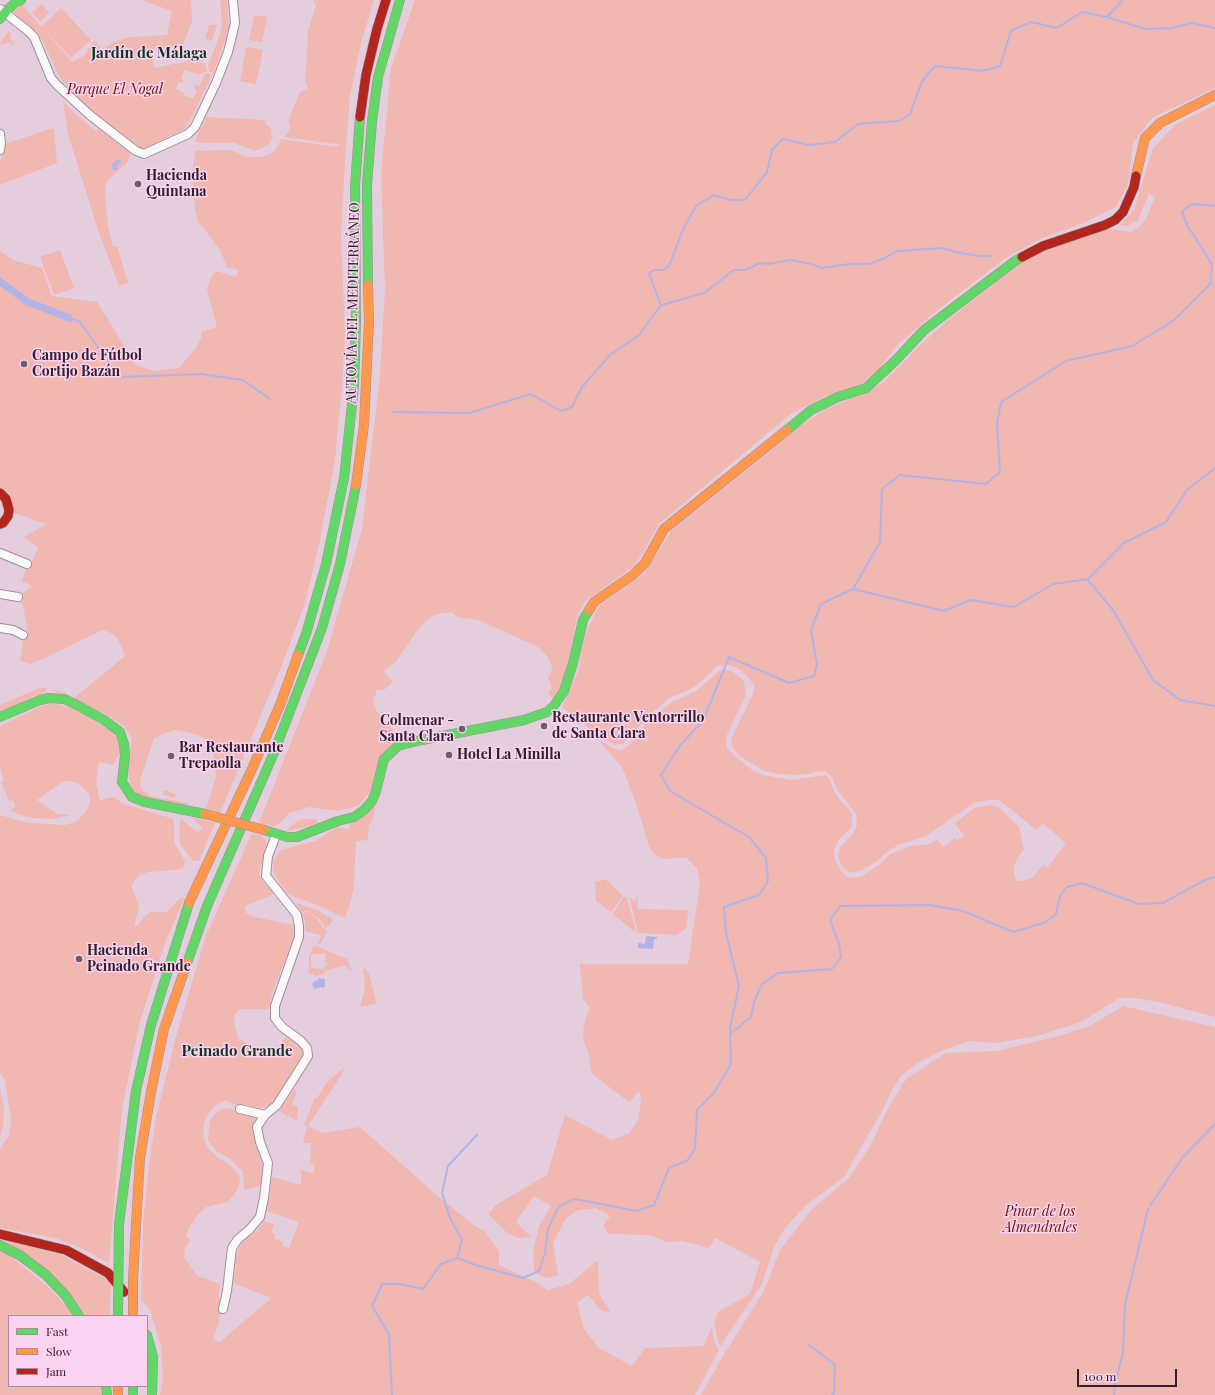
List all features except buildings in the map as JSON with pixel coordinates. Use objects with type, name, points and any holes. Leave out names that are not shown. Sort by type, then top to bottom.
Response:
[{"type":"main road","points":[[1,15],[16,2],[21,0]]},
{"type":"main road","name":"AUTOVÍA DEL MEDITERRÁNEO","points":[[118,1315],[119,1224],[126,1155],[136,1091],[150,1025],[190,900],[252,769],[280,705],[306,634],[327,557],[344,478],[354,386],[356,322],[355,186],[358,127],[366,75],[377,29],[386,0]]},
{"type":"main road","name":"AUTOVÍA DEL MEDITERRÁNEO","points":[[133,1315],[133,1280],[140,1158],[151,1092],[164,1029],[207,906],[273,756],[322,628],[340,564],[358,477],[364,425],[369,321],[367,185],[372,121],[378,77],[400,0]]},
{"type":"main road","points":[[0,717],[40,700],[49,698],[64,699],[104,720],[120,732],[124,744],[125,756],[122,782],[132,797],[146,802],[205,814],[287,837],[297,837],[338,821],[354,817],[364,810],[372,801],[384,759],[398,746],[417,740],[524,720],[547,712],[553,707],[564,691],[573,663],[583,620],[594,602],[633,575],[645,563],[664,529],[811,410],[866,388],[896,360],[924,330],[1015,262],[1043,246],[1105,225],[1115,220],[1123,212],[1134,186],[1145,138],[1160,123],[1215,95]]},
{"type":"main road","points":[[0,493],[6,499],[9,510],[8,516],[3,523],[0,524]]},
{"type":"main road","points":[[0,1234],[66,1250],[108,1273],[129,1298],[139,1315]]},
{"type":"main road","points":[[0,1244],[21,1256],[46,1275],[66,1296],[78,1315]]},
{"type":"main road","points":[[148,1339],[153,1357],[152,1395]]},
{"type":"street","points":[[1,15],[25,35],[40,62],[46,68],[51,78],[57,85],[91,116],[136,151],[144,154],[188,134],[195,127],[216,83],[228,52],[235,23],[233,0]]},
{"type":"street","points":[[0,134],[0,150]]},
{"type":"street","points":[[0,553],[27,564]]},
{"type":"street","points":[[0,594],[18,597]]},
{"type":"street","points":[[0,628],[13,630],[23,635]]},
{"type":"street","points":[[223,1309],[227,1291],[232,1248],[238,1239],[249,1230],[260,1217],[264,1198],[268,1163],[260,1142],[257,1127],[265,1115],[277,1104],[308,1056],[307,1048],[301,1041],[282,1028],[275,1018],[276,1006],[299,937],[300,926],[297,915],[266,876],[268,856],[276,834]]},
{"type":"street","points":[[240,1109],[265,1115]]},
{"type":"green space","name":"Parque El Nogal","points":[[141,0],[191,0],[192,21],[183,45],[151,50],[154,68],[193,60],[205,64],[207,72],[200,75],[185,70],[181,78],[183,80],[182,83],[179,82],[176,89],[193,99],[197,91],[194,88],[195,85],[199,86],[204,75],[207,73],[212,75],[185,129],[145,148],[141,148],[91,110],[65,84],[59,76],[41,38],[36,31],[14,13],[14,11],[22,4],[41,27],[61,8],[91,40],[71,58],[42,27],[72,62],[85,55],[94,40],[102,50],[113,42],[130,37],[167,35],[172,11]]},
{"type":"green space","points":[[220,0],[227,0],[229,25],[213,74],[209,71],[208,66],[222,25]]},
{"type":"green space","points":[[313,0],[374,0],[361,43],[350,96],[341,235],[345,334],[342,387],[335,460],[320,540],[305,603],[281,667],[220,813],[206,809],[216,777],[212,743],[196,734],[176,730],[154,738],[141,778],[140,786],[143,791],[150,796],[188,803],[186,806],[142,797],[135,792],[130,783],[128,771],[132,738],[124,726],[74,698],[125,656],[118,639],[111,633],[103,630],[36,662],[30,664],[20,660],[23,640],[28,634],[23,605],[18,601],[21,594],[32,586],[22,581],[26,567],[29,568],[38,548],[24,537],[46,524],[14,513],[10,496],[6,490],[0,487],[0,251],[13,260],[42,268],[52,296],[97,302],[136,365],[154,371],[179,368],[195,349],[201,339],[201,332],[217,327],[207,290],[210,279],[216,271],[236,277],[238,270],[227,267],[220,250],[198,221],[195,211],[192,175],[195,151],[231,150],[247,157],[261,157],[276,149],[281,139],[336,147],[340,145],[336,143],[334,144],[284,137],[289,131],[290,124],[288,121],[300,92],[308,89],[305,81],[308,31],[316,5]]},
{"type":"green space","points":[[415,0],[1215,0],[1215,88],[1152,118],[1133,143],[1128,185],[1116,207],[1081,224],[1040,239],[1004,259],[939,309],[898,344],[878,370],[859,385],[826,396],[792,413],[659,524],[643,553],[633,567],[585,601],[577,616],[566,670],[560,688],[552,699],[548,692],[552,688],[548,677],[552,670],[551,663],[547,656],[538,647],[479,620],[457,617],[452,612],[437,614],[428,619],[416,632],[395,663],[383,671],[393,682],[384,690],[377,690],[373,701],[377,712],[392,728],[398,740],[388,748],[381,758],[372,789],[359,805],[339,811],[309,807],[290,813],[276,826],[270,826],[259,823],[327,651],[362,529],[380,375],[385,289],[381,173],[391,68]]},
{"type":"green space","points":[[42,4],[49,13],[40,21],[32,13]]},
{"type":"green space","points":[[254,15],[267,17],[262,42],[249,40]]},
{"type":"green space","points":[[209,25],[217,25],[212,40],[205,39]]},
{"type":"green space","points":[[9,31],[14,44],[12,45],[10,42],[1,45],[0,43]]},
{"type":"green space","points":[[246,47],[263,50],[256,84],[240,81]]},
{"type":"green space","points":[[63,102],[95,131],[99,129],[131,154],[127,163],[106,182],[105,197],[108,226],[113,247],[117,246],[128,283],[119,286],[98,230],[68,134]]},
{"type":"green space","points":[[1215,105],[1215,1017],[1159,1002],[1134,998],[1119,998],[1081,1022],[1037,1036],[996,1043],[969,1041],[939,1052],[916,1064],[901,1076],[893,1088],[882,1111],[844,1177],[805,1206],[785,1228],[774,1247],[762,1284],[721,1346],[718,1342],[714,1322],[718,1312],[750,1294],[760,1262],[715,1238],[709,1248],[683,1241],[666,1242],[649,1235],[609,1234],[603,1226],[610,1216],[596,1208],[579,1210],[566,1218],[553,1243],[558,1275],[548,1278],[541,1276],[534,1270],[533,1252],[539,1226],[551,1206],[534,1196],[516,1222],[531,1237],[517,1238],[506,1232],[488,1214],[496,1205],[547,1175],[565,1115],[612,1140],[629,1133],[638,1120],[641,1100],[639,1091],[629,1102],[592,1074],[583,1033],[585,1020],[590,1008],[583,999],[580,964],[688,964],[700,884],[697,868],[685,857],[663,859],[656,855],[649,847],[637,806],[624,772],[621,766],[597,739],[621,751],[629,745],[651,718],[672,702],[696,691],[720,670],[725,669],[733,672],[744,681],[746,695],[726,737],[727,748],[752,770],[763,775],[792,780],[826,775],[830,780],[834,791],[852,815],[852,824],[850,829],[839,839],[834,850],[835,860],[841,871],[848,878],[860,877],[879,865],[890,854],[910,846],[925,845],[932,843],[937,839],[943,847],[955,838],[957,841],[964,836],[955,823],[974,808],[990,805],[1000,808],[1019,827],[1024,850],[1017,858],[1014,867],[1014,874],[1017,881],[1032,878],[1043,865],[1047,868],[1066,843],[1043,823],[1036,830],[998,800],[988,800],[974,803],[924,837],[898,845],[862,870],[851,873],[843,868],[838,857],[840,847],[852,835],[857,825],[856,814],[837,789],[832,777],[826,772],[819,771],[795,775],[764,771],[740,756],[733,748],[731,741],[753,694],[755,685],[736,667],[728,665],[717,666],[701,682],[691,689],[669,698],[648,716],[624,743],[615,745],[589,729],[579,716],[574,716],[562,707],[578,672],[585,635],[599,606],[644,574],[672,530],[796,429],[824,410],[872,390],[888,378],[916,349],[948,320],[1018,265],[1047,248],[1104,228],[1131,232],[1139,227],[1146,219],[1155,197],[1149,194],[1138,220],[1126,226],[1119,225],[1134,210],[1153,148],[1176,124]]},
{"type":"green space","points":[[206,117],[265,120],[265,123],[271,128],[272,138],[268,145],[255,151],[235,143],[201,143],[195,141]]},
{"type":"green space","points":[[54,128],[57,163],[0,185],[0,160],[6,144]]},
{"type":"green space","points":[[60,250],[74,288],[54,295],[40,257]]},
{"type":"green space","points":[[39,688],[47,688],[44,693],[34,696],[0,713],[0,705]]},
{"type":"green space","points":[[52,690],[64,692],[74,698],[55,692]]},
{"type":"green space","points":[[53,703],[75,709],[112,732],[119,742],[121,753],[113,765],[99,762],[96,784],[100,800],[113,797],[124,804],[174,819],[174,842],[185,861],[183,869],[141,874],[134,881],[132,887],[139,907],[134,926],[138,925],[150,912],[166,912],[182,897],[184,899],[165,943],[140,1022],[122,1109],[109,1263],[81,1248],[55,1238],[0,1228],[0,1149],[9,1136],[11,1119],[5,1080],[0,1073],[0,815],[28,823],[65,825],[75,822],[82,816],[88,808],[90,801],[89,794],[78,783],[70,781],[62,782],[37,800],[58,814],[72,815],[52,819],[34,818],[9,810],[16,807],[13,800],[9,801],[1,782],[4,781],[0,767],[0,726],[39,707]]},
{"type":"green space","points":[[165,790],[176,794],[174,798],[162,795]]},
{"type":"green space","points":[[377,799],[372,822],[369,824],[368,840],[356,841],[354,885],[351,901],[345,918],[310,902],[294,897],[285,891],[273,871],[273,861],[281,850],[315,841],[337,828],[349,829],[350,823]]},
{"type":"green space","points":[[191,817],[215,823],[199,861],[193,861],[179,841],[181,819],[198,833],[202,827]]},
{"type":"green space","points":[[303,819],[316,819],[318,824],[286,831],[293,824]]},
{"type":"green space","points":[[252,833],[262,836],[267,844],[259,874],[264,883],[274,894],[245,906],[246,913],[255,917],[294,925],[295,927],[293,938],[272,995],[269,1009],[240,1009],[234,1016],[235,1027],[238,1037],[247,1044],[271,1054],[286,1037],[300,1046],[303,1054],[302,1059],[276,1099],[269,1106],[261,1108],[241,1104],[240,1107],[225,1100],[216,1105],[208,1114],[204,1123],[203,1136],[208,1148],[219,1159],[228,1163],[240,1177],[239,1186],[234,1195],[227,1202],[206,1207],[196,1216],[186,1236],[191,1240],[185,1248],[184,1257],[186,1261],[198,1276],[220,1284],[219,1295],[221,1311],[213,1339],[220,1342],[271,1298],[235,1284],[237,1252],[243,1241],[257,1231],[264,1221],[274,1224],[271,1233],[275,1234],[274,1239],[283,1242],[282,1246],[289,1248],[299,1222],[267,1211],[272,1177],[301,1185],[301,1170],[314,1173],[314,1164],[310,1163],[311,1143],[303,1143],[307,1126],[304,1125],[315,1097],[317,1098],[328,1081],[345,1067],[308,1126],[323,1133],[360,1127],[433,1192],[475,1226],[484,1231],[499,1251],[499,1265],[536,1282],[548,1290],[569,1284],[598,1260],[599,1293],[610,1312],[602,1311],[588,1295],[577,1303],[584,1329],[599,1348],[632,1366],[645,1348],[703,1346],[712,1327],[714,1342],[719,1350],[695,1395],[160,1395],[163,1375],[161,1346],[150,1310],[141,1300],[143,1225],[148,1172],[156,1117],[177,1033],[205,938]]},
{"type":"green space","points":[[606,879],[623,896],[611,912],[596,901],[595,882]]},
{"type":"green space","points":[[624,896],[627,898],[636,931],[632,930],[613,914]]},
{"type":"green space","points":[[629,896],[635,901],[637,898],[635,897],[638,897],[638,909],[688,910],[687,927],[677,935],[638,933]]},
{"type":"green space","points":[[296,903],[317,910],[333,919],[329,926],[327,925],[326,929],[322,922],[314,915],[307,911],[302,912]]},
{"type":"green space","points":[[302,913],[310,913],[317,919],[327,932],[320,944],[318,943],[321,937],[320,935],[305,931],[305,921]]},
{"type":"green space","points":[[314,945],[347,959],[351,970],[349,970],[345,965],[327,970],[323,974],[316,976],[309,973],[309,957]],"holes":[[[311,954],[326,954],[325,962],[328,963],[328,965],[324,966],[324,969],[311,968]]]},
{"type":"green space","points":[[365,968],[369,974],[376,1004],[360,1007],[364,992],[365,979],[363,969]]},
{"type":"green space","name":"Pinar de los Almendrales","points":[[1123,1006],[1215,1027],[1215,1395],[701,1395],[726,1351],[764,1291],[780,1250],[812,1209],[849,1178],[871,1145],[885,1114],[903,1083],[909,1077],[946,1053],[997,1051],[1062,1035],[1089,1026]]},
{"type":"green space","points":[[0,1090],[4,1108],[3,1128],[0,1136]]},
{"type":"green space","points":[[294,1090],[297,1092],[292,1104],[298,1107],[297,1121],[279,1111]]},
{"type":"green space","points":[[228,1108],[239,1111],[239,1113],[255,1117],[256,1119],[253,1124],[252,1132],[262,1162],[263,1174],[261,1186],[244,1190],[243,1172],[230,1159],[216,1151],[208,1140],[210,1120],[220,1110]]},
{"type":"green space","points":[[7,1241],[60,1254],[111,1282],[110,1315],[83,1315]]},
{"type":"green space","points":[[0,1251],[9,1255],[48,1287],[67,1307],[71,1315],[8,1315],[8,1387],[100,1387],[102,1395],[0,1395]]},
{"type":"water","points":[[116,160],[120,160],[122,163],[118,164],[117,170],[113,170],[111,165]]},
{"type":"water","points":[[0,277],[30,299],[72,315],[72,323],[26,305],[0,286]]},
{"type":"water","points":[[646,936],[657,937],[657,939],[654,939],[653,949],[638,948],[638,943],[645,944]]},
{"type":"water","points":[[318,978],[325,979],[325,987],[314,989],[312,984],[315,981],[318,981]]},
{"type":"waterway","points":[[1107,17],[1123,0]]},
{"type":"waterway","points":[[392,412],[469,413],[531,394],[561,411],[572,407],[582,387],[610,355],[639,335],[661,305],[649,274],[654,270],[663,270],[669,266],[684,227],[697,205],[714,195],[731,200],[745,200],[767,172],[772,150],[783,139],[808,145],[835,142],[858,124],[899,121],[910,114],[922,81],[935,66],[983,71],[1000,66],[1011,31],[1031,22],[1057,28],[1082,12],[1107,17],[1145,29],[1172,28],[1192,23],[1215,28]]},
{"type":"waterway","points":[[392,1395],[389,1334],[372,1306],[382,1284],[399,1284],[423,1289],[441,1264],[457,1258],[479,1266],[523,1278],[539,1271],[545,1253],[548,1229],[559,1206],[575,1199],[637,1211],[654,1205],[669,1168],[688,1160],[695,1148],[697,1110],[714,1093],[731,1064],[730,1028],[739,986],[726,933],[724,907],[759,895],[768,881],[766,858],[749,837],[670,791],[661,775],[681,744],[703,721],[729,657],[789,683],[814,676],[817,664],[811,630],[821,604],[853,589],[880,542],[882,489],[900,475],[986,484],[1000,472],[997,423],[1001,402],[1066,361],[1132,346],[1173,321],[1210,284],[1212,264],[1187,225],[1182,212],[1191,204],[1215,206]]},
{"type":"waterway","points":[[662,305],[704,293],[734,270],[745,270],[760,263],[768,264],[791,260],[822,268],[849,264],[869,264],[883,259],[897,251],[943,248],[978,256],[991,256]]},
{"type":"waterway","points":[[69,318],[80,322],[119,377],[201,374],[243,380],[270,399]]},
{"type":"waterway","points":[[853,589],[944,611],[971,600],[1014,607],[1053,584],[1088,579],[1124,543],[1166,522],[1187,490],[1215,468]]},
{"type":"waterway","points":[[1088,580],[1113,610],[1153,680],[1180,700],[1215,706]]},
{"type":"waterway","points":[[730,1034],[751,1017],[754,1002],[762,984],[778,973],[832,969],[841,957],[839,944],[830,920],[840,906],[930,905],[963,911],[1013,932],[1046,922],[1056,914],[1060,896],[1067,887],[1082,883],[1139,904],[1163,903],[1207,879],[1215,877]]},
{"type":"waterway","points":[[1150,1206],[1182,1158],[1215,1124]]},
{"type":"waterway","points":[[457,1258],[462,1240],[450,1218],[442,1193],[448,1166],[477,1135]]},
{"type":"waterway","points":[[1114,1395],[1115,1383],[1123,1353],[1125,1304],[1148,1209]]},
{"type":"waterway","points":[[808,1344],[835,1365],[834,1394],[832,1395]]},
{"type":"traffic: fast","points":[[0,19],[8,9],[16,2],[21,0]]},
{"type":"traffic: fast","points":[[368,285],[367,185],[372,121],[378,77],[400,0]]},
{"type":"traffic: fast","points":[[298,655],[306,634],[326,564],[344,478],[354,386],[356,322],[355,186],[360,117]]},
{"type":"traffic: fast","points":[[787,430],[811,410],[838,397],[866,388],[896,360],[924,330],[1022,257]]},
{"type":"traffic: fast","points":[[187,963],[207,906],[273,755],[322,628],[340,564],[356,485]]},
{"type":"traffic: fast","points":[[264,830],[287,837],[297,837],[338,821],[354,817],[364,810],[372,801],[384,759],[398,746],[524,720],[547,712],[553,707],[564,691],[573,663],[583,620],[589,610]]},
{"type":"traffic: fast","points":[[0,717],[40,700],[49,698],[64,699],[77,705],[104,720],[120,732],[124,744],[125,755],[122,782],[132,797],[145,802],[205,814]]},
{"type":"traffic: fast","points":[[119,1224],[136,1091],[151,1025],[189,903]]},
{"type":"traffic: fast","points":[[118,1315],[119,1224]]},
{"type":"traffic: fast","points":[[0,1245],[21,1256],[46,1275],[66,1296],[78,1315]]},
{"type":"traffic: fast","points":[[148,1339],[153,1357],[152,1395]]},
{"type":"traffic: fast","points":[[106,1387],[107,1395]]},
{"type":"traffic: fast","points":[[133,1387],[133,1395]]},
{"type":"traffic: slow","points":[[1136,176],[1145,138],[1160,123],[1215,95]]},
{"type":"traffic: slow","points":[[356,485],[364,425],[369,321],[368,285]]},
{"type":"traffic: slow","points":[[589,610],[594,602],[633,575],[645,563],[664,529],[787,430]]},
{"type":"traffic: slow","points":[[189,903],[252,769],[280,705],[298,655]]},
{"type":"traffic: slow","points":[[205,814],[264,830]]},
{"type":"traffic: slow","points":[[136,1225],[140,1158],[151,1092],[164,1029],[187,963]]},
{"type":"traffic: slow","points":[[133,1315],[136,1225]]},
{"type":"traffic: slow","points":[[118,1387],[118,1395]]},
{"type":"traffic: jam","points":[[360,117],[366,75],[377,29],[386,0]]},
{"type":"traffic: jam","points":[[1022,257],[1043,246],[1105,225],[1115,220],[1123,212],[1134,187],[1136,176]]},
{"type":"traffic: jam","points":[[0,493],[6,499],[9,510],[8,516],[3,523],[0,524]]},
{"type":"traffic: jam","points":[[0,1234],[66,1250],[108,1273],[124,1292]]},
{"type":"place","name":"Hacienda Quintana","points":[[138,184]]},
{"type":"place","name":"Campo de Fútbol Cortijo Bazán","points":[[24,364]]},
{"type":"place","name":"Restaurante Ventorrillo de Santa Clara","points":[[544,726]]},
{"type":"place","name":"Colmenar - Santa Clara","points":[[462,729]]},
{"type":"place","name":"Hotel La Minilla","points":[[449,755]]},
{"type":"place","name":"Bar Restaurante Trepaolla","points":[[171,756]]},
{"type":"place","name":"Hacienda Peinado Grande","points":[[79,959]]},
{"type":"district","name":"Jardín de Málaga","points":[[149,53]]},
{"type":"district","name":"Peinado Grande","points":[[237,1051]]}]
